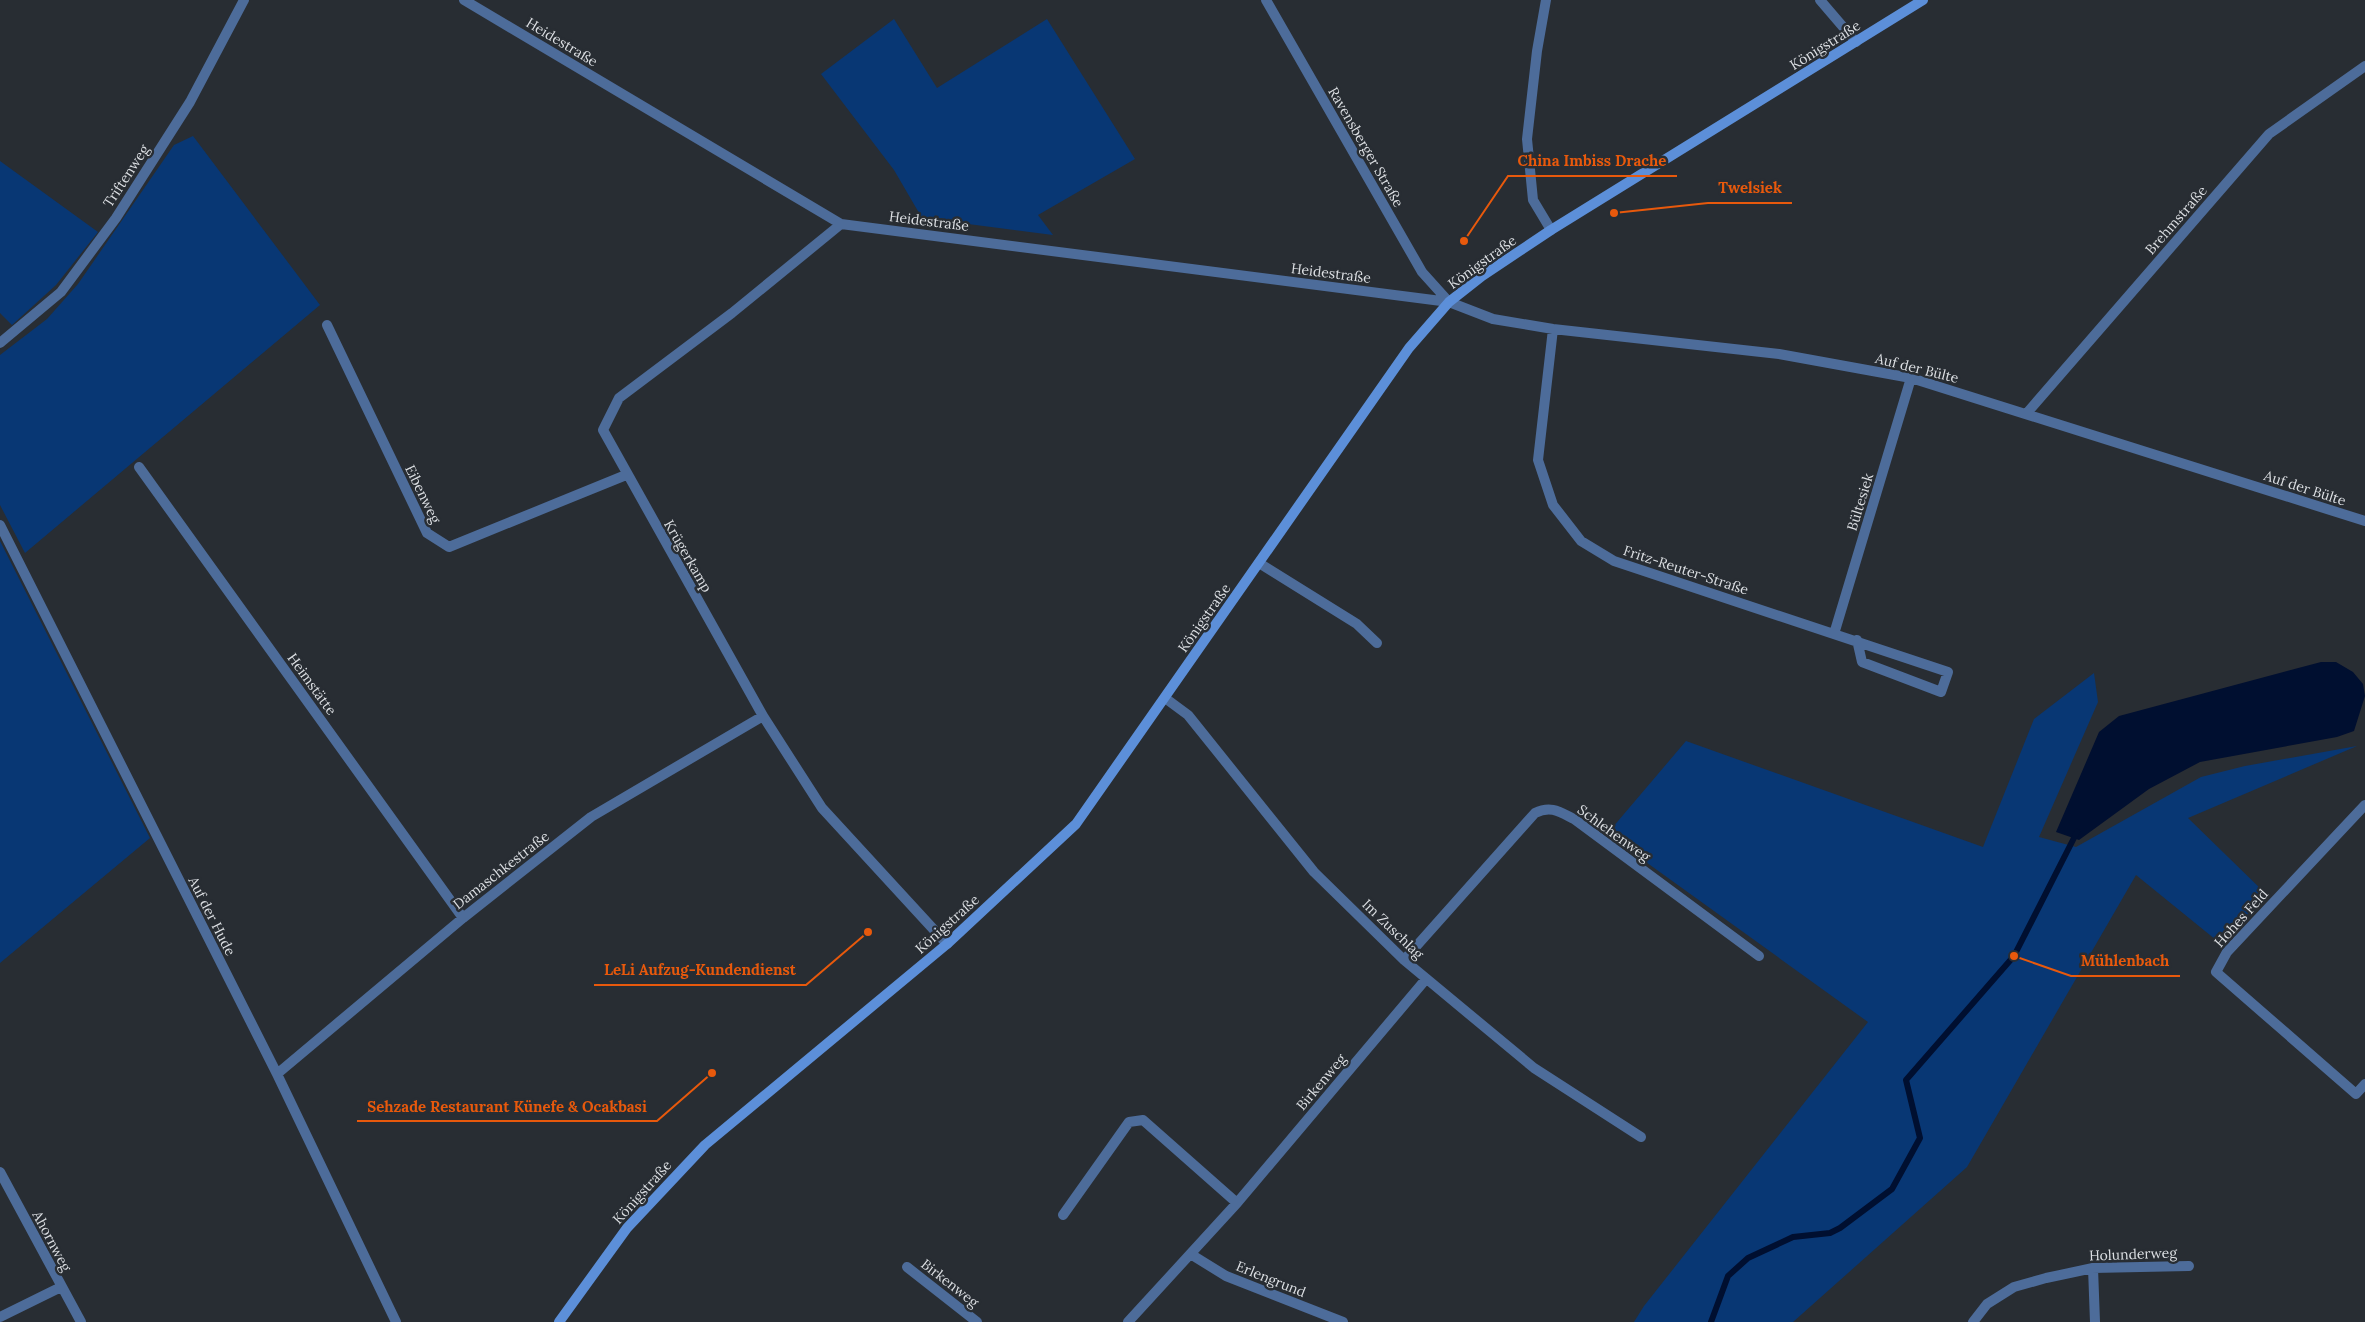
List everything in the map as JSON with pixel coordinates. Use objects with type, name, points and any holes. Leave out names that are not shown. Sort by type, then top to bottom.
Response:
[{"type":"main road","name":"Königstraße","points":[[559,1322],[627,1228],[705,1145],[947,944],[1076,824],[1409,348],[1449,302],[1482,276],[1552,230],[1923,0]]},
{"type":"street","name":"Triftenweg","points":[[0,343],[62,292],[116,218],[190,102],[244,0]]},
{"type":"street","name":"Heidestraße","points":[[464,0],[841,224],[1449,302]]},
{"type":"street","name":"Ravensberger Straße","points":[[1266,0],[1422,272],[1449,302]]},
{"type":"street","points":[[1546,0],[1537,52],[1527,139],[1533,200],[1552,230]]},
{"type":"street","points":[[1820,0],[1856,42]]},
{"type":"street","name":"Brehmstraße","points":[[2027,413],[2269,134],[2365,66]]},
{"type":"street","name":"Krügerkamp","points":[[841,224],[732,313],[619,398],[602,430],[763,716],[822,808],[947,944]]},
{"type":"street","name":"Auf der Bülte","points":[[1449,302],[1493,318],[1553,329],[1779,354],[1911,378],[2365,521]]},
{"type":"street","name":"Eibenweg","points":[[327,325],[426,533],[449,547],[626,475]]},
{"type":"street","name":"Fritz-Reuter-Straße","points":[[1553,329],[1538,460],[1553,505],[1581,541],[1614,561],[1857,640],[1948,672],[1941,692],[1862,662],[1857,640]]},
{"type":"street","name":"Bültesiek","points":[[1834,634],[1911,378]]},
{"type":"street","name":"Heimstätte","points":[[139,467],[463,918]]},
{"type":"street","name":"Auf der Hude","points":[[0,524],[277,1074],[396,1322]]},
{"type":"street","points":[[1259,563],[1357,624],[1377,643]]},
{"type":"street","name":"Im Zuschlag","points":[[1165,698],[1188,715],[1314,872],[1404,960],[1534,1068],[1642,1137]]},
{"type":"street","name":"Damaschkestraße","points":[[277,1074],[463,918],[591,817],[763,716]]},
{"type":"street","name":"Hohes Feld","points":[[2365,805],[2227,952],[2216,972],[2356,1094],[2365,1084]]},
{"type":"street","name":"Schlehenweg","points":[[1404,960],[1535,813],[1544,808],[1554,809],[1574,819],[1759,956]]},
{"type":"street","name":"Birkenweg","points":[[1128,1322],[1192,1255],[1426,980]]},
{"type":"street","points":[[1063,1215],[1129,1122],[1143,1120],[1237,1203]]},
{"type":"street","name":"Ahornweg","points":[[0,1172],[81,1322]]},
{"type":"street","name":"Erlengrund","points":[[1192,1255],[1226,1276],[1343,1322]]},
{"type":"street","name":"Birkenweg","points":[[906,1266],[977,1322]]},
{"type":"street","name":"Holunderweg","points":[[1973,1322],[1987,1304],[2014,1287],[2093,1268],[2189,1266]]},
{"type":"street","points":[[2093,1268],[2096,1322]]},
{"type":"street","points":[[0,1317],[61,1287]]},
{"type":"shaded area","points":[[894,19],[937,88],[1047,19],[1135,159],[1038,215],[1053,235],[922,218],[894,170],[821,74]]},
{"type":"shaded area","points":[[193,136],[320,305],[25,553],[0,505],[0,355],[47,319],[78,284],[174,145]]},
{"type":"shaded area","points":[[0,161],[98,232],[56,285],[12,325],[0,313]]},
{"type":"shaded area","points":[[0,541],[150,838],[0,963]]},
{"type":"shaded area","points":[[2321,662],[2336,662],[2353,672],[2363,684],[2365,696],[2354,731],[2337,737],[2200,762],[2149,789],[2079,840],[2056,832],[2099,732],[2119,716]]},
{"type":"shaded area","points":[[2094,673],[2098,702],[2039,837],[2076,847],[2201,777],[2245,766],[2357,746],[2188,818],[2266,894],[2221,944],[2136,875],[1967,1167],[1793,1322],[1634,1322],[1644,1306],[1868,1022],[1607,834],[1686,741],[1983,847],[2034,719]]},
{"type":"waterway","points":[[1711,1322],[1728,1276],[1748,1258],[1793,1237],[1830,1233],[1840,1228],[1892,1189],[1920,1138],[1906,1080],[2014,956],[2077,832]]},
{"type":"place","name":"Twelsiek","points":[[1614,213]]},
{"type":"place","name":"China Imbiss Drache","points":[[1464,241]]},
{"type":"place","name":"LeLi Aufzug-Kundendienst","points":[[868,932]]},
{"type":"place","name":"Mühlenbach","points":[[2014,956]]},
{"type":"place","name":"Sehzade Restaurant Künefe & Ocakbasi","points":[[712,1073]]}]
